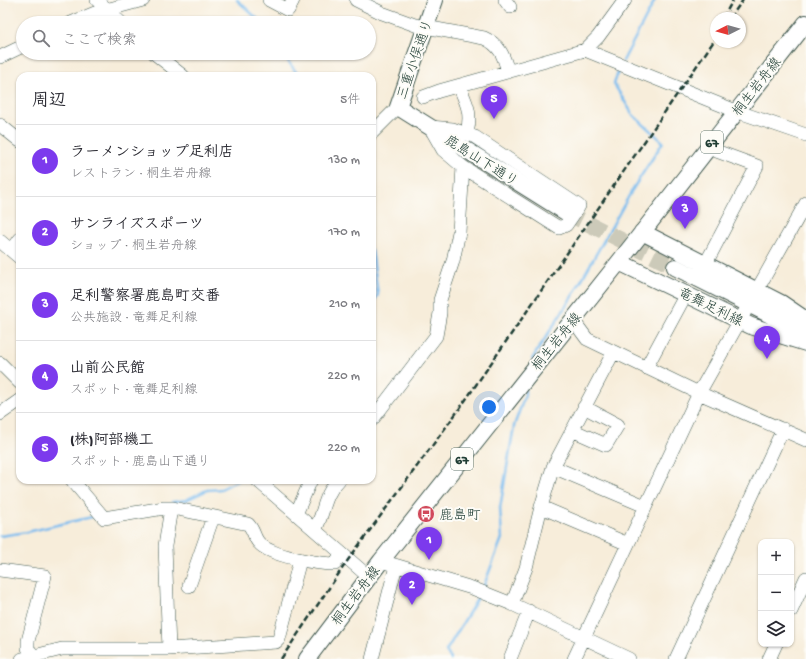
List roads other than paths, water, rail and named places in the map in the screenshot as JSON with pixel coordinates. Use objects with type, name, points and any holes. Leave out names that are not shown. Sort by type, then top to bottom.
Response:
[{"type":"main road","name":"三重小俣通り","points":[[398,107],[435,0]]},
{"type":"main road","name":"桐生岩舟線","points":[[307,659],[381,561],[619,262],[806,23]]},
{"type":"main road","name":"鹿島山下通り","points":[[398,107],[567,213]]},
{"type":"main road","points":[[642,232],[781,303],[806,320]]},
{"type":"main road","name":"竜舞足利線","points":[[619,262],[740,320],[806,344]]},
{"type":"main road","points":[[675,267],[806,333]]},
{"type":"street","points":[[97,0],[113,16]]},
{"type":"street","points":[[88,16],[108,11],[129,2],[143,0]]},
{"type":"street","points":[[268,0],[288,10],[293,0]]},
{"type":"street","points":[[356,0],[382,13],[426,27],[484,38],[493,42],[501,49],[508,72]]},
{"type":"street","points":[[423,97],[585,50],[598,37],[622,2]]},
{"type":"street","points":[[0,57],[16,49]]},
{"type":"street","points":[[585,50],[736,111],[806,135]]},
{"type":"street","points":[[163,60],[178,72]]},
{"type":"street","points":[[459,86],[469,110],[470,121],[467,133]]},
{"type":"street","name":"三重小俣通り","points":[[376,128],[398,107]]},
{"type":"street","points":[[0,125],[16,138]]},
{"type":"street","points":[[430,127],[453,129],[475,137],[579,206],[566,225],[559,228],[463,167],[442,150],[430,127]]},
{"type":"street","points":[[705,265],[757,166],[708,148]]},
{"type":"street","points":[[376,415],[436,336],[440,314],[440,300],[459,237],[463,167]]},
{"type":"street","points":[[574,659],[699,393],[757,291],[803,216],[806,203]]},
{"type":"street","points":[[0,241],[16,254]]},
{"type":"street","points":[[646,368],[686,294]]},
{"type":"street","points":[[573,320],[587,339],[699,393],[783,428],[806,440]]},
{"type":"street","points":[[512,604],[526,568],[541,507],[554,467],[613,352]]},
{"type":"street","points":[[0,364],[16,379]]},
{"type":"street","points":[[0,414],[16,403]]},
{"type":"street","points":[[572,430],[606,445],[618,425],[584,407]]},
{"type":"street","points":[[676,659],[783,428]]},
{"type":"street","points":[[554,467],[645,506]]},
{"type":"street","points":[[75,484],[104,518],[170,508],[248,524],[252,528],[259,543],[273,551],[300,560],[335,564],[342,554]]},
{"type":"street","points":[[262,484],[369,577]]},
{"type":"street","points":[[296,514],[309,484]]},
{"type":"street","points":[[315,530],[320,523],[329,492],[336,484]]},
{"type":"street","points":[[541,507],[628,544]]},
{"type":"street","points":[[169,649],[165,546],[170,508]]},
{"type":"street","points":[[189,586],[213,517]]},
{"type":"street","points":[[0,570],[44,576],[28,640],[30,658],[62,649],[169,649],[195,653],[276,642],[279,639],[300,560]]},
{"type":"street","points":[[381,561],[472,588],[529,611],[629,659]]},
{"type":"street","points":[[372,659],[396,566]]},
{"type":"street","points":[[794,604],[806,578]]},
{"type":"street","points":[[510,659],[529,611]]},
{"type":"street","points":[[769,659],[775,647]]},
{"type":"waterway","points":[[237,0],[254,16]]},
{"type":"waterway","points":[[623,61],[655,0]]},
{"type":"waterway","points":[[287,60],[296,72]]},
{"type":"waterway","points":[[532,359],[573,295],[634,187],[663,142],[633,115],[614,84],[619,69]]},
{"type":"waterway","points":[[376,280],[378,295],[376,298]]},
{"type":"waterway","points":[[483,588],[502,538],[500,508],[514,426],[525,395],[525,390]]},
{"type":"waterway","points":[[172,502],[186,500],[207,490],[221,489],[231,484]]},
{"type":"waterway","points":[[0,536],[27,532],[96,516]]},
{"type":"waterway","points":[[451,659],[446,651],[479,596]]},
{"type":"tunnel","points":[[567,213],[675,267]]},
{"type":"railway","points":[[726,12],[733,0]]},
{"type":"railway","points":[[734,12],[743,0]]},
{"type":"railway","points":[[281,659],[348,560],[460,408],[710,47]]},
{"type":"place","name":"(株)阿部機工","points":[[494,119]]},
{"type":"place","name":"足利警察署鹿島町交番","points":[[685,229]]},
{"type":"place","name":"山前公民館","points":[[767,359]]},
{"type":"place","name":"鹿島町","points":[[426,514]]},
{"type":"place","name":"ラーメンショップ足利店","points":[[429,560]]},
{"type":"place","name":"サンライズスポーツ","points":[[412,605]]}]
